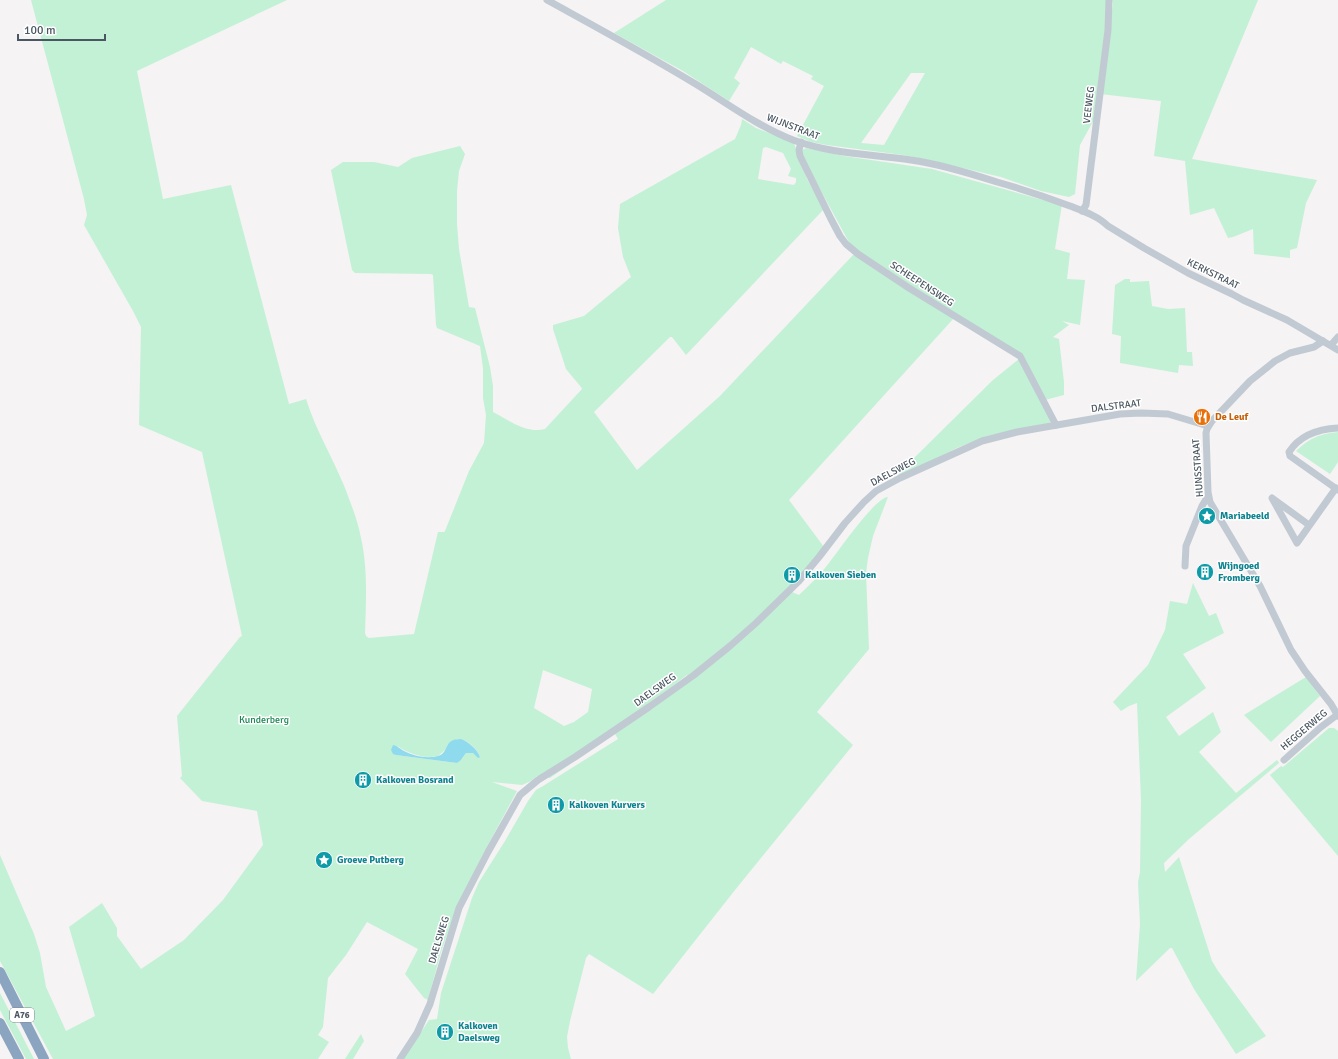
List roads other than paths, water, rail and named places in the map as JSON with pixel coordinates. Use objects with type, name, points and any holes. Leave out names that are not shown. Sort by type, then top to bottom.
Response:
[{"type":"highway","name":"A76","points":[[0,972],[44,1059]]},
{"type":"highway","name":"A76","points":[[0,1023],[19,1059]]},
{"type":"street","name":"WIJNSTRAAT","points":[[547,0],[662,64],[748,118],[773,131],[801,142],[837,151],[912,160],[942,166],[1015,187],[1082,211]]},
{"type":"street","name":"VEEWEG","points":[[1082,211],[1086,205],[1095,136],[1108,30],[1109,0]]},
{"type":"street","name":"SCHEEPENSWEG","points":[[801,142],[799,150],[801,158],[831,219],[846,244],[869,262],[1020,356],[1056,425]]},
{"type":"street","name":"KERKSTRAAT","points":[[1082,211],[1104,222],[1144,248],[1188,273],[1287,320],[1338,350]]},
{"type":"street","points":[[1331,345],[1338,337]]},
{"type":"street","name":"HUNSSTRAAT","points":[[1323,340],[1314,347],[1290,353],[1275,361],[1248,383],[1208,426],[1206,436],[1208,496],[1211,504],[1265,595],[1294,654],[1331,704],[1338,716]]},
{"type":"street","name":"DALSTRAAT","points":[[1026,430],[1120,414],[1150,412],[1177,416],[1208,426]]},
{"type":"street","points":[[1309,525],[1272,498],[1297,543],[1337,489],[1290,456],[1289,452],[1293,446],[1317,430],[1338,428]]},
{"type":"street","name":"DAELSWEG","points":[[400,1059],[416,1033],[430,1004],[459,908],[520,794],[538,780],[649,707],[694,675],[730,646],[799,581],[845,523],[876,491],[900,478],[982,441],[1026,430]]},
{"type":"street","points":[[1185,566],[1186,546],[1202,506],[1208,496]]},
{"type":"street","name":"HEGGERWEG","points":[[1284,760],[1321,727],[1338,716]]},
{"type":"water","points":[[461,739],[472,746],[480,757],[478,758],[473,753],[466,753],[457,763],[396,755],[393,754],[391,750],[393,745],[412,754],[425,757],[434,757],[442,754],[451,741]]},
{"type":"place","name":"De Leuf","points":[[1202,417]]},
{"type":"place","name":"Mariabeeld","points":[[1207,516]]},
{"type":"place","name":"Wijngoed Fromberg","points":[[1205,572]]},
{"type":"place","name":"Kalkoven Sieben","points":[[792,575]]},
{"type":"place","name":"Kalkoven Bosrand","points":[[363,780]]},
{"type":"place","name":"Kalkoven Kurvers","points":[[556,805]]},
{"type":"place","name":"Groeve Putberg","points":[[324,860]]},
{"type":"place","name":"Kalkoven Daelsweg","points":[[445,1032]]},
{"type":"park label","name":"Kunderberg","points":[[264,720]]}]
